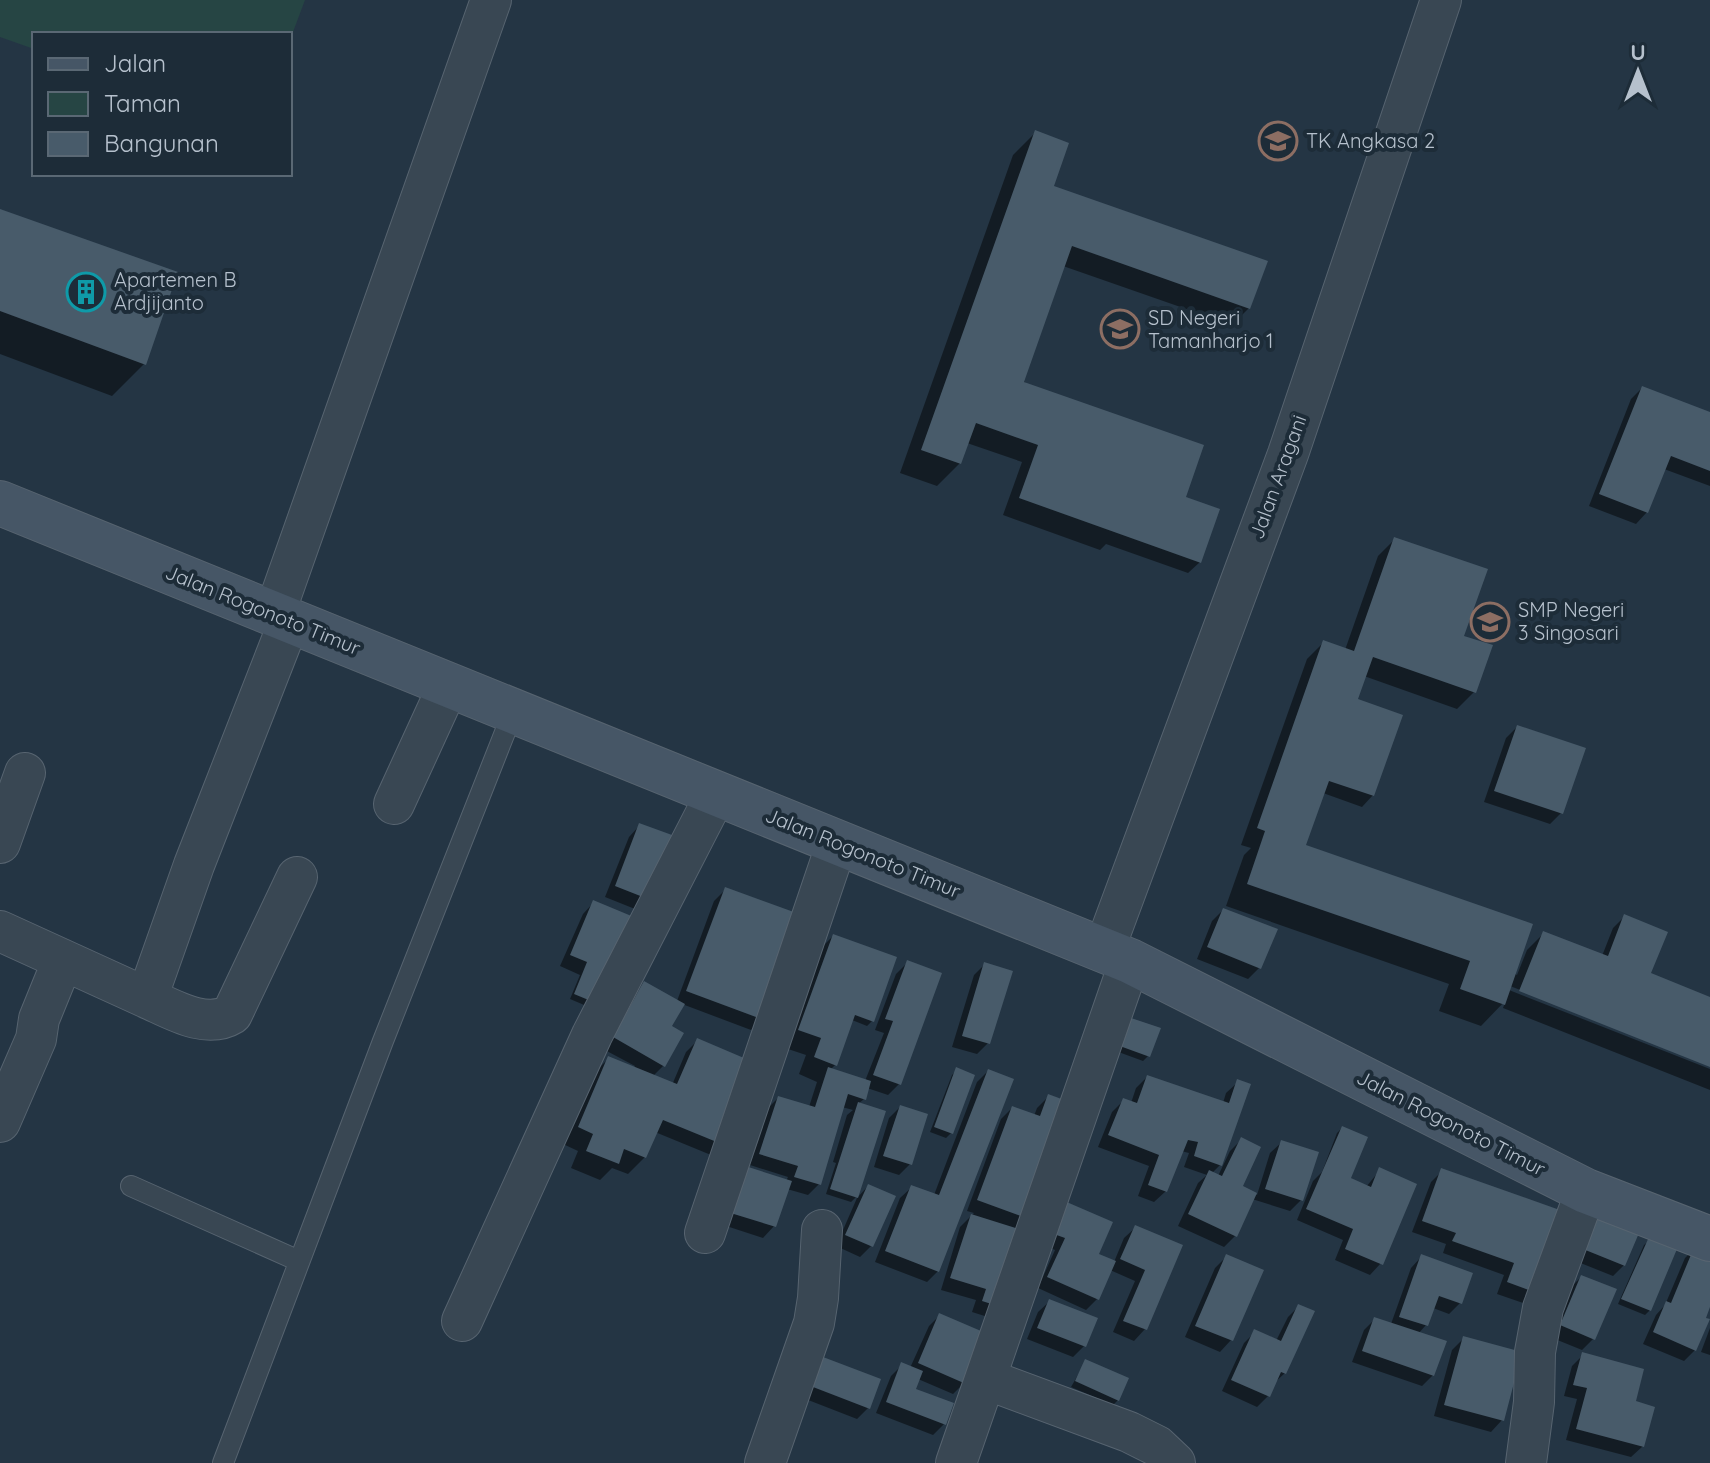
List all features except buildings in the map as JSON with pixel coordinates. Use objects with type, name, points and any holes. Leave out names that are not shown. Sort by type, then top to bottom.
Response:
[{"type":"main road","name":"Jalan Rogonoto Timur","points":[[0,503],[1117,956],[1586,1191],[1710,1239]]},
{"type":"street","points":[[147,998],[282,618],[491,0]]},
{"type":"street","name":"Jalan Aragani","points":[[956,1463],[986,1379],[1117,956],[1441,0]]},
{"type":"street","points":[[394,804],[449,684]]},
{"type":"street","points":[[0,843],[25,773]]},
{"type":"street","points":[[462,1321],[592,1035],[716,794]]},
{"type":"street","points":[[705,1233],[837,843]]},
{"type":"street","points":[[0,931],[195,1019],[222,1020],[232,1014],[297,877]]},
{"type":"street","points":[[0,1122],[36,1039],[39,1019],[63,960]]},
{"type":"street","points":[[1526,1463],[1534,1402],[1535,1352],[1543,1308],[1586,1191]]},
{"type":"street","points":[[765,1463],[814,1323],[822,1230]]},
{"type":"street","points":[[986,1379],[1129,1432],[1157,1446],[1175,1463]]},
{"type":"lane","points":[[223,1463],[383,1041],[513,712]]},
{"type":"lane","points":[[131,1186],[299,1261]]},
{"type":"green space","points":[[0,0],[305,0],[292,35],[292,32],[32,32],[32,48],[0,37]]},
{"type":"place","name":"TK Angkasa 2","points":[[1278,141]]},
{"type":"place","name":"Apartemen B Ardjijanto","points":[[86,292]]},
{"type":"place","name":"SD Negeri Tamanharjo 1","points":[[1120,329]]},
{"type":"place","name":"SMP Negeri 3 Singosari","points":[[1490,622]]}]
